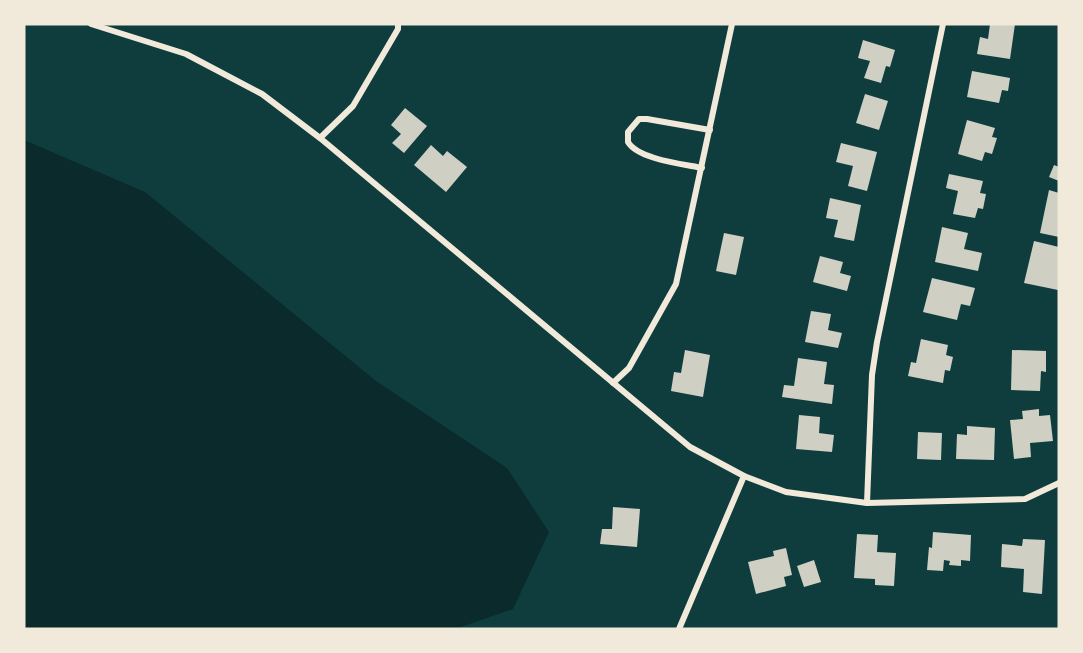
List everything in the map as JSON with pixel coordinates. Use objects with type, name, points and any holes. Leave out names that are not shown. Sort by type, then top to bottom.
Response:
[{"type":"street","points":[[91,24],[186,54],[262,94],[320,138],[690,447],[744,476],[786,492],[867,503],[1025,499],[1059,483]]},
{"type":"street","points":[[320,138],[352,106],[398,29],[398,24]]},
{"type":"street","points":[[614,383],[629,368],[676,284],[732,24]]},
{"type":"street","points":[[867,503],[872,375],[877,342],[943,24]]},
{"type":"street","points":[[702,168],[647,156],[637,151],[628,142],[628,132],[639,119],[710,130]]},
{"type":"street","points":[[679,629],[744,476]]},
{"type":"water","points":[[24,140],[145,192],[376,381],[507,468],[549,532],[513,609],[455,629],[24,629]]},
{"type":"building","points":[[990,24],[1015,24],[1010,59],[977,54],[980,37],[988,39]]},
{"type":"building","points":[[863,40],[895,50],[890,67],[886,66],[881,83],[864,78],[870,61],[858,58]]},
{"type":"building","points":[[972,71],[1010,78],[1008,91],[1002,90],[999,103],[967,97]]},
{"type":"building","points":[[865,94],[888,101],[879,130],[856,123]]},
{"type":"building","points":[[405,108],[427,126],[404,153],[392,143],[401,134],[391,125]]},
{"type":"building","points":[[967,120],[995,128],[992,137],[997,138],[992,154],[985,152],[982,161],[958,154]]},
{"type":"building","points":[[841,143],[877,152],[867,191],[848,186],[853,166],[836,162]]},
{"type":"building","points":[[431,145],[443,156],[447,151],[467,167],[446,192],[414,165]]},
{"type":"building","points":[[1054,165],[1059,167],[1059,181],[1049,177]]},
{"type":"building","points":[[949,174],[983,181],[980,193],[986,194],[983,209],[978,208],[975,218],[953,214],[958,191],[946,188]]},
{"type":"building","points":[[1049,190],[1059,193],[1059,237],[1040,233]]},
{"type":"building","points":[[830,198],[861,205],[854,241],[834,237],[838,220],[826,218]]},
{"type":"building","points":[[942,227],[968,233],[964,249],[982,253],[978,271],[935,262]]},
{"type":"building","points":[[724,233],[744,237],[736,275],[716,271]]},
{"type":"building","points":[[1034,241],[1059,247],[1058,290],[1024,283]]},
{"type":"building","points":[[820,256],[843,262],[840,273],[851,276],[847,291],[813,282]]},
{"type":"building","points":[[932,278],[975,288],[970,306],[961,304],[957,320],[923,312]]},
{"type":"building","points":[[811,311],[831,314],[828,330],[842,333],[838,348],[805,342]]},
{"type":"building","points":[[921,339],[948,345],[946,355],[953,357],[950,371],[945,370],[943,383],[908,376],[911,362],[916,363]]},
{"type":"building","points":[[685,350],[710,355],[703,397],[671,391],[674,372],[681,373]]},
{"type":"building","points":[[1012,350],[1046,351],[1046,372],[1041,371],[1040,391],[1011,390]]},
{"type":"building","points":[[798,358],[827,362],[824,384],[834,385],[832,404],[782,397],[784,385],[794,386]]},
{"type":"building","points":[[1039,409],[1039,416],[1050,415],[1053,441],[1030,443],[1031,457],[1014,459],[1010,420],[1023,419],[1022,411]]},
{"type":"building","points":[[799,415],[820,417],[819,433],[834,435],[832,452],[796,449]]},
{"type":"building","points":[[967,426],[995,428],[994,460],[956,459],[957,434],[967,435]]},
{"type":"building","points":[[918,432],[942,433],[941,460],[917,459]]},
{"type":"building","points":[[613,507],[640,509],[637,547],[600,544],[602,529],[612,529]]},
{"type":"building","points":[[933,532],[971,535],[970,561],[961,560],[961,566],[949,565],[950,561],[944,560],[943,571],[927,570]]},
{"type":"building","points":[[857,534],[878,535],[877,552],[896,553],[894,586],[875,585],[875,579],[854,578]]},
{"type":"building","points":[[1023,539],[1045,540],[1042,594],[1023,592],[1024,569],[1001,567],[1002,544],[1022,546]]},
{"type":"building","points":[[786,548],[792,575],[784,577],[786,586],[756,594],[748,562],[774,556],[773,551]]},
{"type":"building","points":[[814,560],[821,582],[804,587],[797,566]]}]
